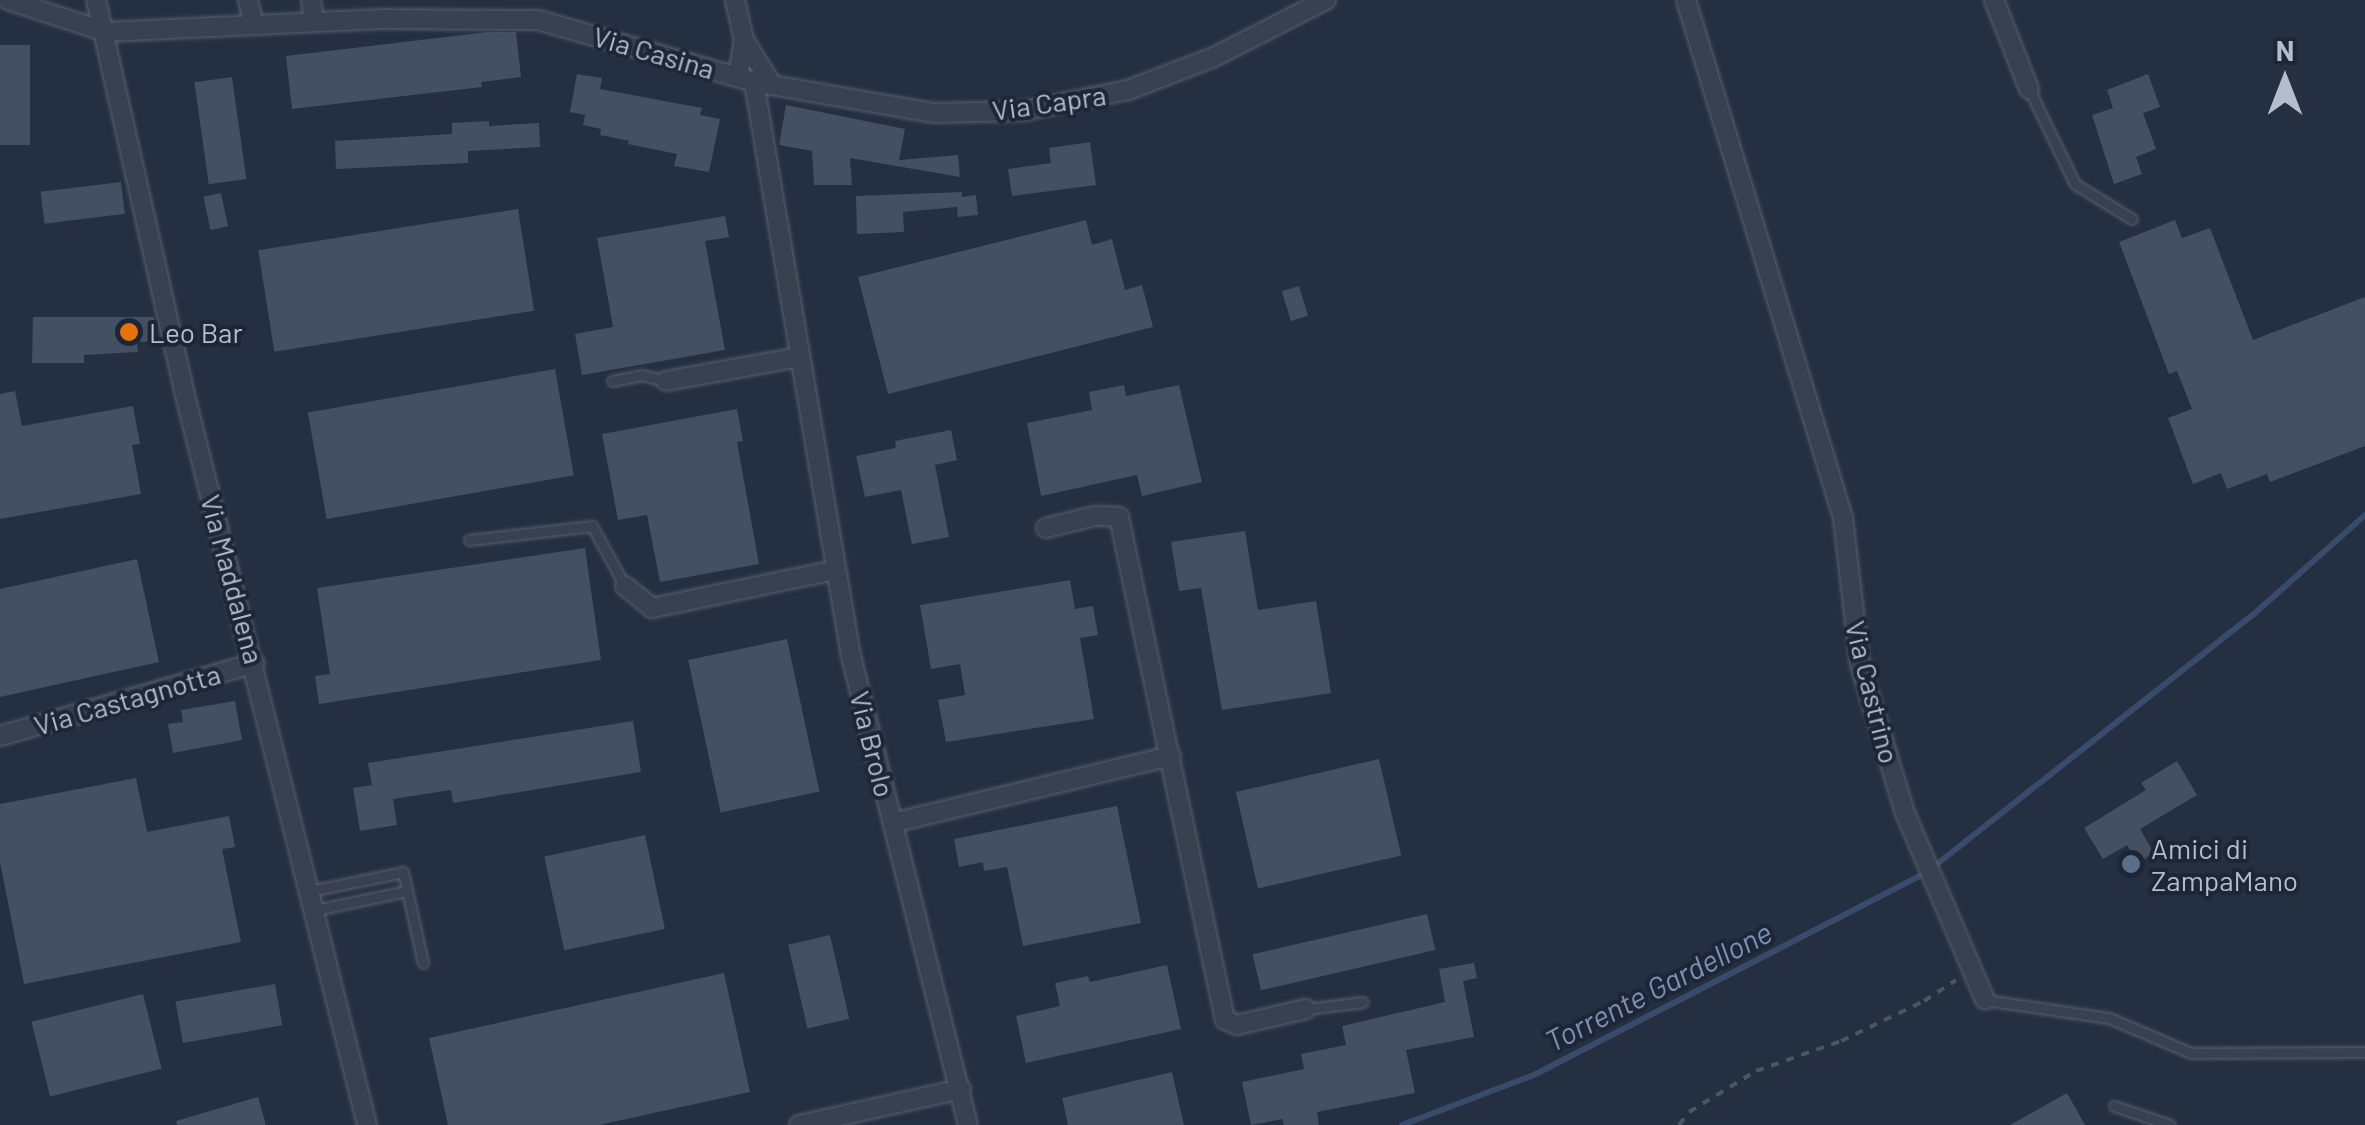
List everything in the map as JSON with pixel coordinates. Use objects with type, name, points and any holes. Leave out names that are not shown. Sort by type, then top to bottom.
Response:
[{"type":"street","points":[[8,0],[106,32]]},
{"type":"street","name":"Via Maddalena","points":[[96,0],[183,387],[367,1125]]},
{"type":"street","points":[[248,0],[254,25]]},
{"type":"street","points":[[311,0],[314,22]]},
{"type":"street","name":"Via Brolo","points":[[735,0],[755,82],[850,656],[968,1125]]},
{"type":"street","name":"Via Capra","points":[[755,82],[934,113],[1023,111],[1070,104],[1165,78],[1326,0]]},
{"type":"street","name":"Via Castrino","points":[[1686,0],[1842,518],[1860,664],[1904,814],[1985,1000]]},
{"type":"street","points":[[1994,0],[2030,89]]},
{"type":"street","name":"Via Casina","points":[[106,32],[507,16],[538,20],[755,82]]},
{"type":"street","name":"Via Brolo","points":[[744,40],[755,82]]},
{"type":"street","points":[[666,381],[800,357]]},
{"type":"street","points":[[1046,528],[1095,516],[1119,517],[1225,1020],[1237,1025],[1306,1009]]},
{"type":"street","points":[[625,586],[652,608],[836,570]]},
{"type":"street","name":"Via Castagnotta","points":[[0,736],[254,663]]},
{"type":"street","points":[[893,823],[1171,756]]},
{"type":"street","points":[[798,1125],[961,1089]]},
{"type":"lane","points":[[2030,89],[2075,184],[2132,220]]},
{"type":"lane","points":[[612,381],[642,374],[666,381]]},
{"type":"lane","points":[[469,540],[592,526],[625,586]]},
{"type":"lane","points":[[310,890],[403,872],[423,963]]},
{"type":"lane","points":[[314,910],[407,890]]},
{"type":"lane","name":"Via Castrino","points":[[1985,1000],[2109,1018],[2191,1053],[2365,1052]]},
{"type":"lane","points":[[1306,1009],[1363,1002]]},
{"type":"lane","points":[[2114,1106],[2170,1125]]},
{"type":"path","points":[[1679,1125],[1688,1112],[1756,1071],[1841,1041],[1924,1001],[1970,970]]},
{"type":"building","points":[[516,32],[521,77],[481,82],[482,87],[292,109],[286,56]]},
{"type":"building","points":[[0,45],[30,45],[30,145],[0,145]]},
{"type":"building","points":[[577,74],[602,78],[600,89],[702,108],[700,115],[720,119],[709,172],[674,166],[677,154],[628,144],[629,141],[600,135],[601,129],[583,125],[585,115],[570,112]]},
{"type":"building","points":[[2148,74],[2160,107],[2143,113],[2156,149],[2136,157],[2142,174],[2114,184],[2092,115],[2113,108],[2107,90]]},
{"type":"building","points":[[232,77],[246,179],[209,184],[194,82]]},
{"type":"building","points":[[786,105],[905,129],[899,160],[958,155],[960,177],[850,158],[852,185],[814,185],[812,151],[779,145]]},
{"type":"building","points":[[489,121],[489,126],[539,123],[540,147],[468,151],[468,163],[336,169],[335,141],[452,134],[452,123]]},
{"type":"building","points":[[1090,142],[1096,185],[1012,196],[1008,169],[1051,163],[1049,148]]},
{"type":"building","points":[[121,182],[125,214],[45,224],[41,192]]},
{"type":"building","points":[[962,192],[962,197],[976,195],[978,215],[958,217],[957,207],[903,212],[904,232],[857,234],[856,196]]},
{"type":"building","points":[[221,193],[228,226],[210,230],[203,197]]},
{"type":"building","points":[[518,209],[534,311],[274,352],[258,250]]},
{"type":"building","points":[[725,216],[729,237],[705,241],[725,350],[582,375],[575,334],[613,327],[597,238]]},
{"type":"building","points":[[1086,220],[1092,245],[1112,239],[1125,290],[1142,285],[1153,327],[888,394],[858,277]]},
{"type":"building","points":[[2175,220],[2182,238],[2210,228],[2253,340],[2365,297],[2365,446],[2270,482],[2267,474],[2227,489],[2221,473],[2193,484],[2168,418],[2192,409],[2177,371],[2169,374],[2119,242]]},
{"type":"building","points":[[1299,286],[1308,316],[1291,321],[1282,291]]},
{"type":"building","points":[[33,317],[154,317],[158,341],[137,342],[138,352],[84,355],[84,363],[32,363]]},
{"type":"building","points":[[555,369],[574,475],[327,519],[308,413]]},
{"type":"building","points":[[1124,385],[1126,396],[1179,385],[1202,482],[1142,496],[1137,475],[1041,496],[1027,423],[1092,410],[1089,392]]},
{"type":"building","points":[[15,391],[22,426],[133,406],[140,444],[132,445],[141,494],[0,519],[0,394]]},
{"type":"building","points":[[737,409],[743,441],[737,442],[759,564],[660,582],[647,515],[618,520],[602,434]]},
{"type":"building","points":[[951,430],[957,460],[935,465],[949,537],[912,544],[901,490],[865,497],[856,456],[896,448],[895,441]]},
{"type":"building","points":[[1245,531],[1258,610],[1316,601],[1331,693],[1222,710],[1201,588],[1179,591],[1171,542]]},
{"type":"building","points":[[585,548],[601,660],[319,704],[315,676],[330,674],[317,588]]},
{"type":"building","points":[[137,559],[159,662],[0,697],[0,589]]},
{"type":"building","points":[[1070,580],[1075,609],[1093,606],[1098,635],[1080,638],[1094,719],[946,742],[938,700],[965,695],[960,664],[931,669],[920,605]]},
{"type":"building","points":[[787,639],[819,792],[721,813],[688,660]]},
{"type":"building","points":[[235,701],[242,740],[173,753],[168,724],[183,722],[181,710]]},
{"type":"building","points":[[633,721],[641,772],[453,803],[451,790],[393,799],[397,825],[360,831],[353,788],[372,785],[368,763]]},
{"type":"building","points":[[1379,759],[1401,855],[1258,889],[1236,792]]},
{"type":"building","points":[[2177,761],[2197,795],[2140,829],[2154,853],[2138,863],[2127,845],[2103,859],[2084,828],[2146,790],[2141,783]]},
{"type":"building","points":[[136,778],[147,832],[229,816],[235,847],[222,849],[241,942],[24,984],[0,862],[0,804]]},
{"type":"building","points":[[1117,806],[1141,923],[1023,946],[1007,867],[984,871],[983,862],[959,867],[954,839]]},
{"type":"building","points":[[645,835],[665,929],[564,950],[544,856]]},
{"type":"building","points":[[1427,914],[1435,950],[1261,990],[1253,954]]},
{"type":"building","points":[[830,935],[849,1019],[807,1028],[788,945]]},
{"type":"building","points":[[1474,963],[1477,978],[1463,981],[1474,1037],[1406,1050],[1415,1093],[1317,1112],[1319,1125],[1284,1125],[1282,1119],[1251,1125],[1242,1082],[1304,1069],[1301,1054],[1346,1045],[1342,1026],[1445,1002],[1439,969]]},
{"type":"building","points":[[1167,965],[1181,1029],[1026,1063],[1016,1016],[1060,1006],[1055,983],[1088,976],[1090,982]]},
{"type":"building","points":[[724,973],[750,1092],[599,1125],[448,1125],[429,1038]]},
{"type":"building","points":[[275,984],[282,1025],[183,1043],[176,1002]]},
{"type":"building","points":[[143,994],[162,1069],[50,1097],[31,1022]]},
{"type":"building","points":[[1172,1072],[1184,1125],[1068,1125],[1062,1098]]},
{"type":"building","points":[[2067,1093],[2085,1125],[2010,1125]]},
{"type":"building","points":[[258,1097],[266,1125],[177,1125],[176,1121]]},
{"type":"waterway","name":"Torrente Gardellone","points":[[1932,868],[2254,614],[2365,515]]},
{"type":"waterway","name":"Torrente Gardellone","points":[[1402,1125],[1536,1074],[1926,873]]},
{"type":"place","name":"Leo Bar","points":[[129,332]]},
{"type":"place","name":"Amici di ZampaMano","points":[[2131,864]]}]
